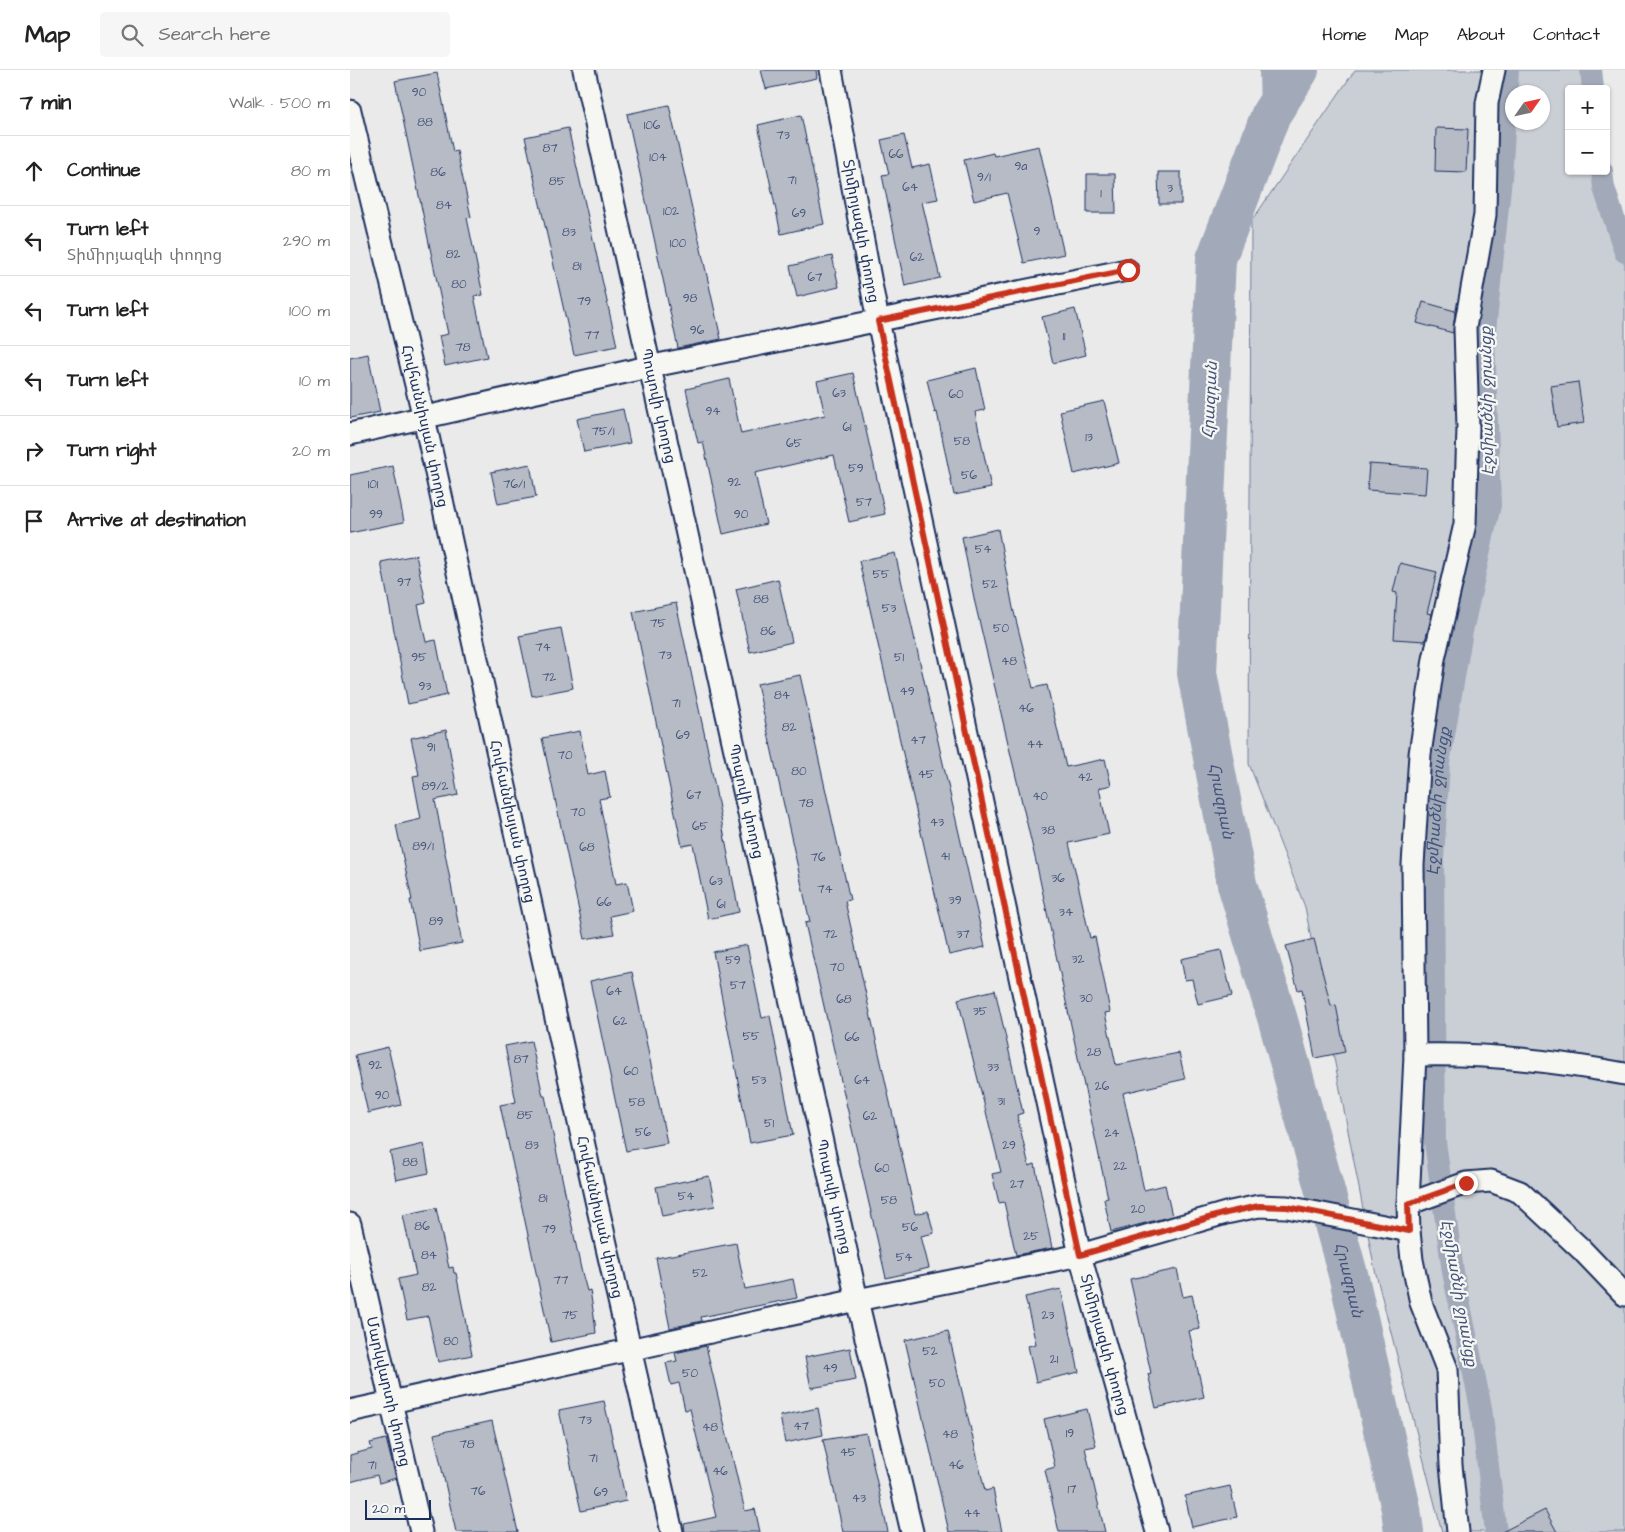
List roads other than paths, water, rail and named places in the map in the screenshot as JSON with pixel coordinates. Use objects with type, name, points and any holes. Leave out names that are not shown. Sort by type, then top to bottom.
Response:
[{"type":"street","name":"Պոպովի փողոց","points":[[584,70],[648,367],[856,1300],[912,1532]]},
{"type":"street","name":"Տիմիրյազևի փողոց","points":[[831,70],[878,321],[1080,1255],[1157,1532]]},
{"type":"street","points":[[1458,1532],[1451,1465],[1447,1369],[1421,1303],[1412,1260],[1409,1231],[1408,1204],[1415,1055],[1412,864],[1420,754],[1434,659],[1465,524],[1468,428],[1465,328],[1485,215],[1487,103],[1494,70]]},
{"type":"street","name":"Հովհաննիսյան փողոց","points":[[350,112],[424,418],[596,1200],[672,1532]]},
{"type":"street","points":[[350,434],[648,367],[1128,270]]},
{"type":"street","points":[[1415,1055],[1449,1054],[1559,1061],[1625,1074]]},
{"type":"street","points":[[1408,1204],[1466,1183],[1490,1181],[1520,1192],[1581,1249],[1625,1295]]},
{"type":"street","points":[[350,1411],[632,1351],[856,1300],[1080,1255],[1226,1213],[1259,1206],[1287,1207],[1409,1231]]},
{"type":"street","name":"Մարկվարտի փողոց","points":[[350,1224],[421,1532]]},
{"type":"waterway","points":[[1270,70],[1271,114]]},
{"type":"waterway","name":"Հրազդան","points":[[1299,70],[1271,114],[1216,259],[1197,673],[1237,884],[1279,1024],[1349,1278],[1401,1509],[1404,1532]]},
{"type":"waterway","name":"Էջմիածնի ջրանցք","points":[[1496,1532],[1481,1408],[1453,1272],[1435,1142],[1433,859],[1439,763],[1462,631],[1490,505],[1484,340],[1501,178],[1508,70]]},
{"type":"waterway","points":[[1591,70],[1593,85]]},
{"type":"waterway","points":[[1602,175],[1604,188],[1625,252]]}]
